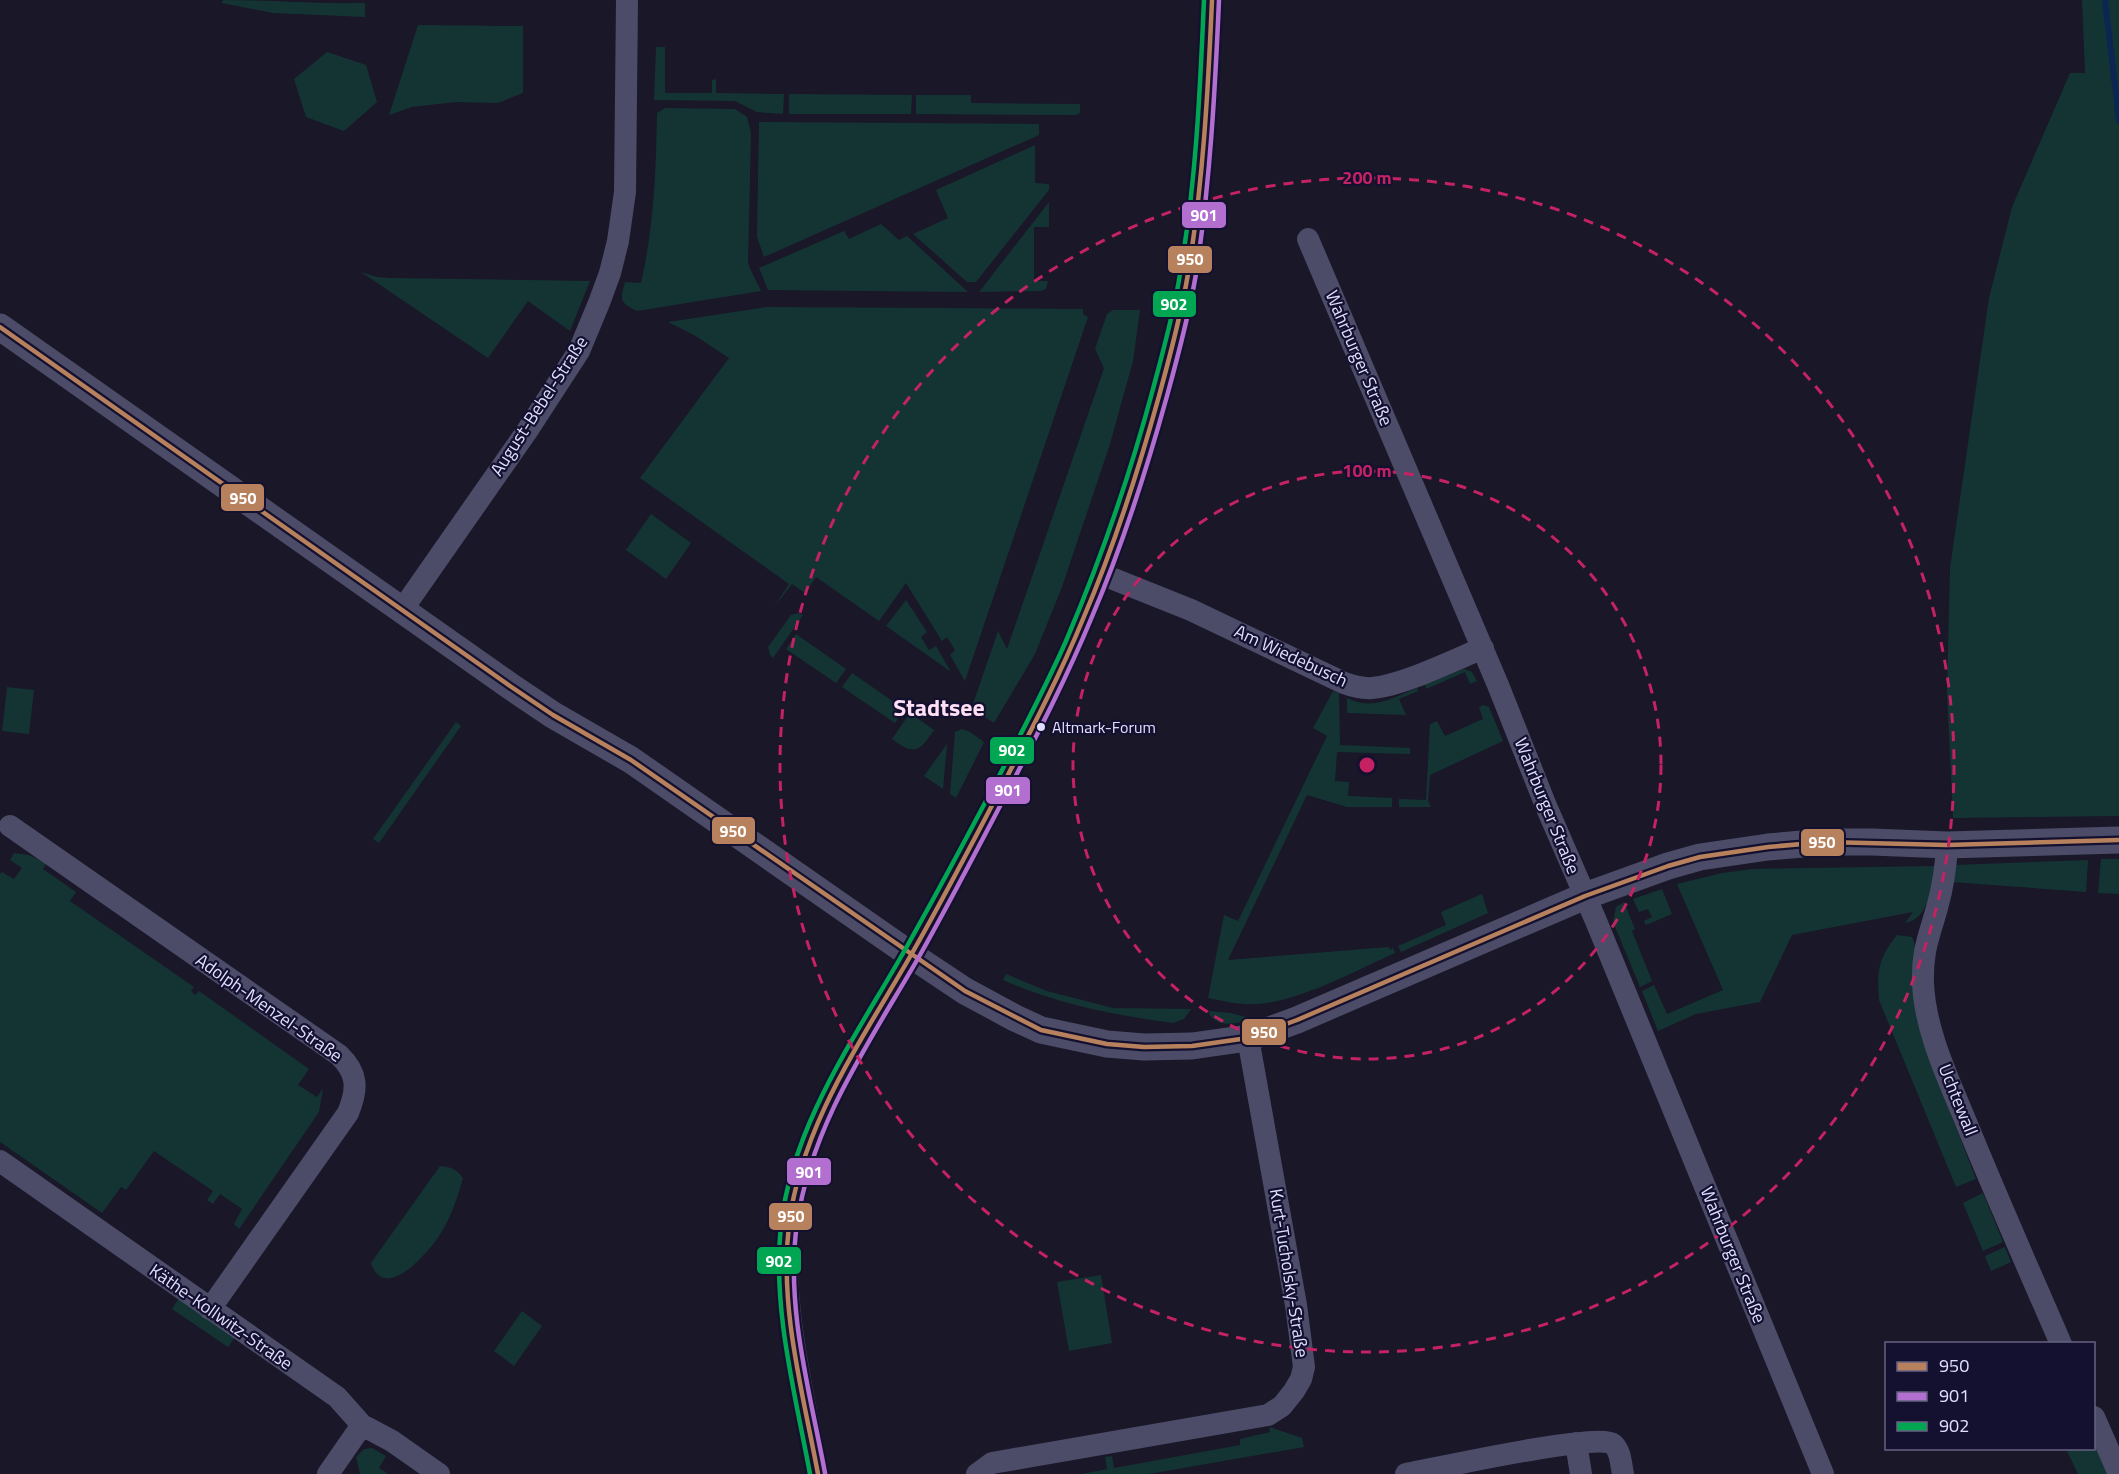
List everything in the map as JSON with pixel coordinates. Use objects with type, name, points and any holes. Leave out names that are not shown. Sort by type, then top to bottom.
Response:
[{"type":"street","name":"August-Bebel-Straße","points":[[402,609],[527,430],[579,351],[599,303],[618,241],[625,192],[627,0]]},
{"type":"street","points":[[818,1474],[794,1340],[787,1276],[788,1238],[793,1200],[811,1144],[834,1089],[984,822],[1047,699],[1069,652],[1114,541],[1150,427],[1187,277],[1202,148],[1212,0]]},
{"type":"street","name":"Wahrburger Straße","points":[[1308,239],[1483,648],[1823,1474]]},
{"type":"street","points":[[0,327],[554,716],[650,773],[965,991],[1041,1030],[1107,1044],[1144,1047],[1192,1046],[1248,1038],[1297,1020],[1585,896],[1700,857],[1825,842],[1947,845],[2119,840]]},
{"type":"street","name":"Am Wiedebusch","points":[[1101,574],[1191,610],[1359,688],[1388,685],[1483,648]]},
{"type":"street","name":"Adolph-Menzel-Straße","points":[[10,826],[339,1055],[348,1064],[353,1074],[354,1100],[348,1113],[210,1309]]},
{"type":"street","name":"Uchtewall","points":[[1947,845],[1946,869],[1925,945],[1923,977],[1927,1007],[1943,1065],[1994,1191],[2060,1342]]},
{"type":"street","name":"Kurt-Tucholsky-Straße","points":[[977,1474],[992,1463],[1268,1415],[1282,1406],[1294,1391],[1301,1379],[1304,1367],[1296,1305],[1248,1038]]},
{"type":"street","name":"Käthe-Kollwitz-Straße","points":[[0,1161],[337,1397],[363,1425],[392,1441],[439,1474]]},
{"type":"street","points":[[2095,1419],[2119,1474]]},
{"type":"street","points":[[328,1474],[363,1425]]},
{"type":"street","points":[[1406,1474],[1601,1440],[1614,1445],[1619,1452],[1623,1474]]},
{"type":"street","points":[[1576,1443],[1581,1474]]},
{"type":"green space","points":[[223,0],[365,3],[365,17],[273,13],[222,3]]},
{"type":"green space","points":[[2082,0],[2119,0],[2119,816],[1953,818],[1947,691],[1950,568],[1989,298],[2012,207],[2070,73],[2085,73]]},
{"type":"green space","points":[[418,25],[523,26],[523,93],[498,103],[456,102],[412,107],[389,115]]},
{"type":"green space","points":[[656,47],[665,47],[665,93],[712,93],[712,80],[716,79],[716,93],[784,94],[783,114],[757,112],[735,101],[654,100]]},
{"type":"green space","points":[[327,52],[366,65],[377,102],[344,131],[306,117],[294,79]]},
{"type":"green space","points":[[789,94],[912,95],[911,114],[789,114]]},
{"type":"green space","points":[[916,95],[971,95],[971,103],[1080,104],[1080,113],[1076,115],[916,114]]},
{"type":"green space","points":[[665,108],[735,109],[747,117],[751,133],[748,264],[761,291],[637,311],[622,300],[625,282],[641,283],[654,198],[657,113]]},
{"type":"green space","points":[[759,122],[1039,124],[1039,135],[764,257],[757,237]]},
{"type":"green space","points":[[1035,145],[1035,183],[1049,184],[1049,190],[976,282],[967,282],[913,234],[948,218],[936,190]]},
{"type":"green space","points":[[1049,202],[1049,227],[1034,227],[1034,281],[1048,281],[1046,289],[979,292]]},
{"type":"green space","points":[[881,224],[899,240],[907,236],[968,292],[768,290],[759,268],[844,231],[849,239]]},
{"type":"green space","points":[[361,272],[377,277],[392,278],[590,281],[570,331],[528,301],[488,358]]},
{"type":"green space","points":[[767,307],[1083,309],[1083,314],[1088,317],[965,681],[950,655],[955,650],[947,637],[942,641],[906,583],[879,621],[816,577],[805,593],[792,584],[774,607],[789,584],[640,478],[729,358],[694,335],[668,322]]},
{"type":"green space","points":[[1113,310],[1140,310],[1133,361],[1110,444],[1062,587],[1035,654],[994,723],[974,710],[973,704],[998,631],[1007,649],[1104,368],[1095,349],[1107,314]]},
{"type":"green space","points":[[651,514],[691,543],[666,579],[626,550]]},
{"type":"green space","points":[[906,600],[927,632],[921,637],[929,650],[936,646],[951,672],[886,626]]},
{"type":"green space","points":[[799,613],[803,615],[773,658],[768,647],[791,615]]},
{"type":"green space","points":[[796,634],[846,669],[836,683],[786,649]]},
{"type":"green space","points":[[1464,669],[1472,672],[1477,681],[1470,684],[1465,672],[1426,689],[1425,684]]},
{"type":"green space","points":[[852,673],[904,709],[895,723],[842,687]]},
{"type":"green space","points":[[7,687],[34,690],[29,734],[2,731]]},
{"type":"green space","points":[[1417,688],[1418,691],[1399,699],[1406,715],[1347,713],[1347,698],[1356,702],[1382,702]]},
{"type":"green space","points":[[1333,691],[1339,693],[1340,745],[1410,748],[1410,754],[1337,752],[1335,781],[1349,782],[1348,796],[1392,798],[1392,807],[1347,807],[1307,795],[1228,960],[1389,947],[1390,950],[1393,948],[1395,953],[1326,985],[1270,1003],[1248,1004],[1208,998],[1224,915],[1238,921],[1327,736],[1313,728]]},
{"type":"green space","points":[[1483,705],[1489,707],[1503,741],[1430,775],[1428,801],[1431,807],[1399,807],[1399,799],[1426,800],[1430,724],[1437,721],[1445,736],[1483,719],[1479,707]]},
{"type":"green space","points":[[910,713],[934,730],[916,749],[906,748],[892,739]]},
{"type":"green space","points":[[456,722],[461,726],[379,843],[373,839]]},
{"type":"green space","points":[[962,729],[984,742],[956,798],[950,794],[955,732]]},
{"type":"green space","points":[[947,744],[943,789],[924,776]]},
{"type":"green space","points":[[14,853],[29,855],[46,863],[43,869],[76,892],[70,901],[194,987],[191,991],[195,995],[199,991],[309,1069],[298,1085],[317,1097],[323,1088],[319,1112],[239,1229],[234,1224],[242,1209],[220,1194],[213,1204],[207,1200],[213,1191],[154,1151],[126,1190],[121,1187],[102,1213],[0,1142],[0,874],[2,872],[14,879],[22,868],[10,860]]},
{"type":"green space","points":[[2101,859],[2119,859],[2119,894],[2098,893]]},
{"type":"green space","points":[[2088,860],[2086,892],[1952,882],[1955,865]]},
{"type":"green space","points":[[1937,866],[1928,900],[1913,920],[1905,923],[1913,912],[1792,935],[1760,1002],[1696,1014],[1658,1031],[1642,991],[1654,985],[1667,1014],[1723,990],[1677,884],[1722,873],[1752,869]]},
{"type":"green space","points":[[1662,889],[1672,914],[1646,925],[1644,921],[1652,917],[1648,909],[1639,912],[1633,899]]},
{"type":"green space","points":[[1482,894],[1488,913],[1401,952],[1398,946],[1446,925],[1441,912]]},
{"type":"green space","points":[[1624,902],[1635,929],[1632,931],[1652,981],[1640,987],[1613,922],[1616,907]]},
{"type":"green space","points":[[1897,935],[1912,937],[1914,942],[1936,1076],[1976,1179],[1956,1187],[1879,1000],[1880,965]]},
{"type":"green space","points":[[1006,974],[1047,991],[1113,1008],[1191,1009],[1184,1019],[1173,1023],[1129,1016],[1044,996],[1003,980]]},
{"type":"green space","points":[[1208,1011],[1231,1013],[1253,1019],[1222,1023],[1216,1021]]},
{"type":"green space","points":[[440,1166],[453,1169],[463,1178],[446,1225],[431,1247],[414,1265],[394,1277],[385,1278],[377,1274],[371,1263]]},
{"type":"green space","points":[[1983,1193],[2003,1242],[1983,1251],[1963,1203]]},
{"type":"green space","points":[[2005,1247],[2011,1262],[1991,1271],[1985,1256]]},
{"type":"green space","points":[[1101,1275],[1112,1343],[1069,1351],[1057,1282]]},
{"type":"green space","points":[[179,1298],[235,1337],[228,1347],[172,1309]]},
{"type":"green space","points":[[522,1311],[542,1326],[514,1366],[494,1351]]},
{"type":"green space","points":[[1269,1427],[1302,1438],[1304,1447],[1149,1474],[1082,1474],[1107,1469],[1105,1457],[1112,1456],[1114,1468],[1240,1445],[1240,1439],[1270,1432]]},
{"type":"green space","points":[[2095,1435],[2112,1474],[2078,1474],[2066,1450],[2095,1450]]},
{"type":"green space","points":[[372,1448],[386,1456],[379,1468],[388,1474],[360,1474],[356,1457],[364,1449]]},
{"type":"waterway","points":[[2105,0],[2119,121]]},
{"type":"transit line","name":"902","points":[[810,1474],[782,1319],[779,1256],[781,1225],[788,1187],[799,1150],[830,1080],[940,886],[1050,677],[1079,610],[1114,516],[1135,453],[1178,289],[1194,172],[1204,0]]},
{"type":"transit line","name":"950","points":[[818,1474],[794,1350],[787,1288],[789,1225],[796,1188],[806,1153],[836,1084],[933,916],[1042,709],[1073,642],[1115,537],[1159,396],[1179,320],[1188,274],[1201,172],[1212,0]]},
{"type":"transit line","name":"901","points":[[825,1473],[806,1380],[794,1286],[797,1224],[804,1187],[815,1152],[845,1084],[943,914],[1052,705],[1091,619],[1123,537],[1167,396],[1187,320],[1196,274],[1211,137],[1219,0]]},
{"type":"transit line","name":"950","points":[[0,327],[510,686],[553,715],[631,760],[965,991],[1041,1030],[1107,1044],[1144,1047],[1192,1046],[1248,1038],[1297,1020],[1585,896],[1700,857],[1768,847],[1825,842],[1947,845],[2119,840]]},
{"type":"place","name":"Altmark-Forum","points":[[1041,727]]},
{"type":"district","name":"Stadtsee","points":[[939,708]]}]
